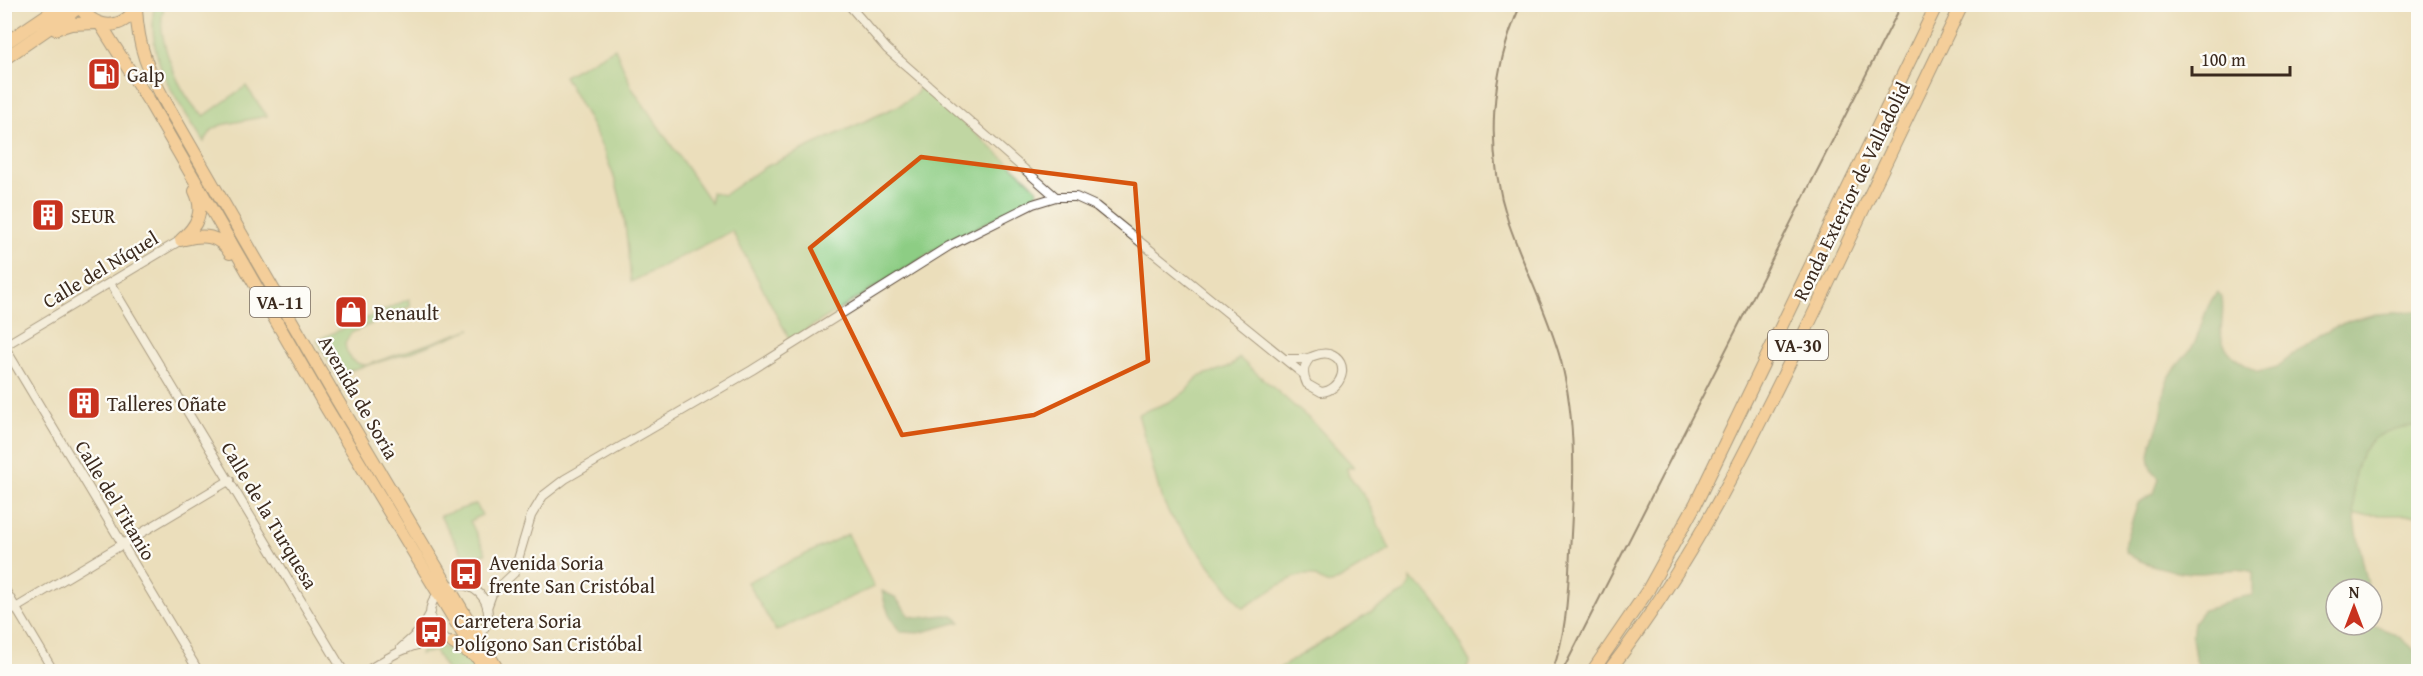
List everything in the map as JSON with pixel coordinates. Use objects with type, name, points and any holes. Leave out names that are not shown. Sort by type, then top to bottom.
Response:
[{"type":"highway","points":[[41,19],[53,4]]},
{"type":"highway","points":[[4,44],[63,4]]},
{"type":"highway","name":"Ronda Exterior de Valladolid","points":[[1592,672],[1648,590],[1695,505],[1938,4]]},
{"type":"highway","name":"Ronda Exterior de Valladolid","points":[[1608,672],[1660,597],[1693,544],[1755,435],[1962,4]]},
{"type":"highway","points":[[4,59],[81,6]]},
{"type":"highway","name":"VA-11","points":[[81,6],[99,24],[120,22],[137,6]]},
{"type":"highway","name":"Avenida de Soria","points":[[137,6],[140,47],[148,71],[336,398],[438,598]]},
{"type":"highway","points":[[45,32],[71,24],[99,24]]},
{"type":"highway","name":"Avenida de Soria","points":[[99,24],[171,139],[410,546],[412,555],[427,582],[499,672]]},
{"type":"highway","points":[[171,139],[200,200],[199,219],[194,229],[181,240]]},
{"type":"highway","points":[[181,240],[199,235],[218,240],[254,282]]},
{"type":"highway","name":"Avenida de Soria","points":[[473,639],[477,657],[486,672]]},
{"type":"highway","points":[[449,642],[477,657]]},
{"type":"street","points":[[848,4],[887,49],[1056,197]]},
{"type":"street","points":[[364,672],[391,656],[425,641],[449,642],[473,639],[485,626],[487,608],[492,594],[514,573],[531,516],[543,496],[566,479],[752,370],[885,284],[949,246],[1033,204],[1056,197],[1076,197],[1096,206],[1287,359],[1303,374],[1307,384],[1321,392],[1332,390],[1341,379],[1341,365],[1333,356],[1322,353],[1310,358],[1287,359]]},
{"type":"street","name":"Calle del Níquel","points":[[4,346],[181,240]]},
{"type":"street","name":"Calle de la Turquesa","points":[[110,283],[344,672]]},
{"type":"street","name":"Calle del Titanio","points":[[4,346],[199,672]]},
{"type":"street","points":[[1303,374],[1310,358]]},
{"type":"street","points":[[4,615],[230,480]]},
{"type":"street","points":[[391,656],[421,630],[438,598],[461,585],[479,594],[492,594]]},
{"type":"street","points":[[4,588],[54,672]]},
{"type":"street","points":[[479,594],[487,608]]},
{"type":"street","points":[[438,598],[434,628],[449,642]]},
{"type":"highlighted area","points":[[921,157],[1135,184],[1148,361],[1034,415],[902,435],[810,248]]},
{"type":"green space","points":[[154,5],[166,5],[162,16],[165,47],[178,81],[195,108],[204,116],[246,86],[267,116],[221,125],[212,130],[204,142],[173,93],[159,62],[153,26]]},
{"type":"green space","points":[[615,48],[632,88],[711,203],[711,192],[724,195],[763,168],[900,105],[917,93],[920,85],[1026,178],[1037,189],[1037,194],[947,243],[790,340],[732,231],[631,282],[623,212],[618,190],[594,131],[564,76]]},
{"type":"green space","points":[[2217,292],[2222,297],[2221,331],[2228,351],[2239,361],[2258,372],[2277,367],[2320,334],[2351,320],[2377,314],[2418,311],[2418,426],[2389,431],[2369,443],[2358,462],[2354,484],[2354,509],[2366,577],[2324,577],[2324,637],[2384,637],[2384,629],[2409,644],[2418,654],[2418,671],[2201,671],[2195,658],[2192,637],[2194,622],[2203,610],[2219,606],[2232,599],[2253,595],[2253,572],[2234,569],[2201,573],[2172,570],[2140,560],[2125,551],[2125,542],[2138,503],[2154,493],[2159,479],[2153,470],[2149,453],[2160,421],[2167,380],[2195,342],[2206,310]]},
{"type":"green space","points":[[409,299],[411,306],[351,333],[345,343],[352,359],[367,365],[471,329],[409,353],[338,374],[335,372],[317,340]]},
{"type":"green space","points":[[1239,358],[1314,423],[1354,467],[1347,468],[1348,474],[1367,500],[1390,550],[1332,584],[1310,575],[1303,575],[1276,587],[1243,608],[1170,515],[1161,497],[1138,414],[1174,400],[1186,391],[1198,377],[1231,366]]},
{"type":"green space","points":[[2404,426],[2418,426],[2418,515],[2355,515],[2352,507],[2352,486],[2362,454],[2376,436]]},
{"type":"green space","points":[[476,504],[482,515],[470,521],[486,553],[466,560],[440,516]]},
{"type":"green space","points":[[848,534],[874,587],[776,631],[747,582]]},
{"type":"green space","points":[[1410,578],[1429,595],[1451,628],[1470,662],[1465,671],[1279,671],[1278,669],[1406,591]]},
{"type":"green space","points":[[882,591],[895,597],[910,616],[950,615],[960,622],[919,633],[901,632],[888,613]]},
{"type":"green space","points":[[435,646],[461,653],[479,671],[447,671],[435,651],[420,654],[422,649]]},
{"type":"waterway","points":[[4,14],[15,4]]},
{"type":"railway","points":[[1521,4],[1511,30],[1497,84],[1494,139],[1496,166],[1508,221],[1556,343],[1570,408],[1573,503],[1566,612],[1561,642],[1552,672]]},
{"type":"railway","points":[[1562,672],[1902,4]]},
{"type":"place","name":"Galp","points":[[104,74]]},
{"type":"place","name":"SEUR","points":[[48,215]]},
{"type":"place","name":"Renault","points":[[351,312]]},
{"type":"place","name":"Talleres Oñate","points":[[84,403]]},
{"type":"place","name":"Avenida Soria frente San Cristóbal","points":[[466,574]]},
{"type":"place","name":"Carretera Soria Polígono San Cristóbal","points":[[431,632]]}]
